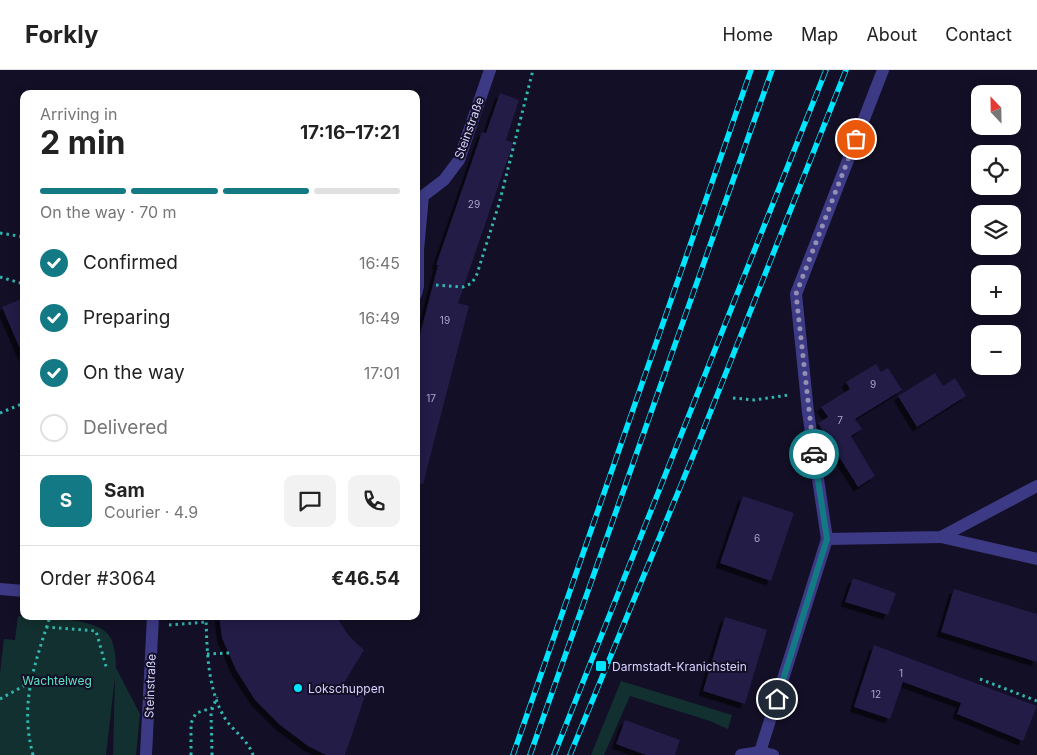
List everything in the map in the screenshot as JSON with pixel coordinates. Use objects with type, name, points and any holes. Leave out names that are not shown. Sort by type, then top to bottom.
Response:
[{"type":"street","name":"Steinstraße","points":[[420,196],[444,180],[459,160],[490,70]]},
{"type":"street","points":[[760,752],[827,539],[806,394],[796,294],[883,70]]},
{"type":"street","points":[[942,537],[1037,486]]},
{"type":"street","points":[[827,539],[942,537],[1037,559]]},
{"type":"street","points":[[0,589],[20,591]]},
{"type":"street","name":"Steinstraße","points":[[146,755],[153,620]]},
{"type":"street","points":[[741,755],[760,752],[773,755]]},
{"type":"path","points":[[420,289],[437,285],[463,287],[472,283],[475,279],[499,204],[533,70]]},
{"type":"path","points":[[0,233],[20,236]]},
{"type":"path","points":[[0,277],[20,283]]},
{"type":"path","points":[[732,398],[754,400],[772,396],[806,394]]},
{"type":"path","points":[[0,413],[20,406]]},
{"type":"path","points":[[33,755],[27,724],[29,683],[49,620]]},
{"type":"path","points":[[176,624],[206,622],[207,654],[211,679],[217,697],[224,715],[250,746],[253,755]]},
{"type":"path","points":[[46,627],[96,631],[107,670]]},
{"type":"path","points":[[207,654],[229,654]]},
{"type":"path","points":[[980,679],[1037,701]]},
{"type":"path","points":[[0,698],[29,683]]},
{"type":"path","points":[[212,755],[211,712],[217,697]]},
{"type":"path","points":[[191,755],[191,723],[196,713],[212,708]]},
{"type":"green space","name":"Wachtelweg","points":[[18,616],[20,616],[20,620],[68,620],[82,622],[104,630],[112,641],[116,668],[140,714],[136,755],[113,755],[115,677],[106,755],[0,755],[0,673],[4,639],[15,640]]},
{"type":"green space","points":[[621,681],[732,715],[728,729],[710,721],[630,696],[604,755],[591,755]]},
{"type":"building","points":[[500,93],[519,100],[506,140],[513,143],[458,303],[469,306],[423,484],[420,484],[420,335],[438,265],[436,265],[482,132],[486,133]]},
{"type":"building","points":[[20,300],[20,349],[2,307]]},
{"type":"building","points":[[876,364],[881,372],[888,368],[902,390],[855,419],[862,429],[851,436],[875,476],[858,487],[818,423],[828,417],[821,407],[850,389],[846,382]]},
{"type":"building","points":[[935,373],[943,386],[955,378],[966,396],[917,427],[898,396]]},
{"type":"building","points":[[743,496],[794,513],[771,581],[720,563]]},
{"type":"building","points":[[853,578],[896,593],[888,615],[845,602]]},
{"type":"building","points":[[954,589],[1037,614],[1037,662],[941,632]]},
{"type":"building","points":[[725,617],[767,630],[745,704],[703,691]]},
{"type":"building","name":"Lokschuppen","points":[[220,620],[339,620],[349,636],[364,650],[342,686],[365,696],[345,755],[326,755],[308,746],[280,725],[255,700],[236,670],[222,638]]},
{"type":"building","points":[[874,645],[1037,706],[1023,741],[957,714],[961,703],[903,682],[890,719],[854,707]]},
{"type":"building","points":[[625,720],[680,740],[675,755],[646,755],[616,744]]},
{"type":"railway","points":[[513,755],[751,70]]},
{"type":"railway","points":[[530,755],[772,70]]},
{"type":"railway","points":[[554,755],[826,70]]},
{"type":"railway","points":[[570,755],[695,451],[846,70]]},
{"type":"way so far","points":[[814,454],[796,294],[856,139]]},
{"type":"place","name":"Darmstadt-Kranichstein","points":[[601,666]]},
{"type":"place","name":"Lokschuppen","points":[[298,688]]},
{"type":"route","points":[[777,699],[827,539],[814,454]]}]
